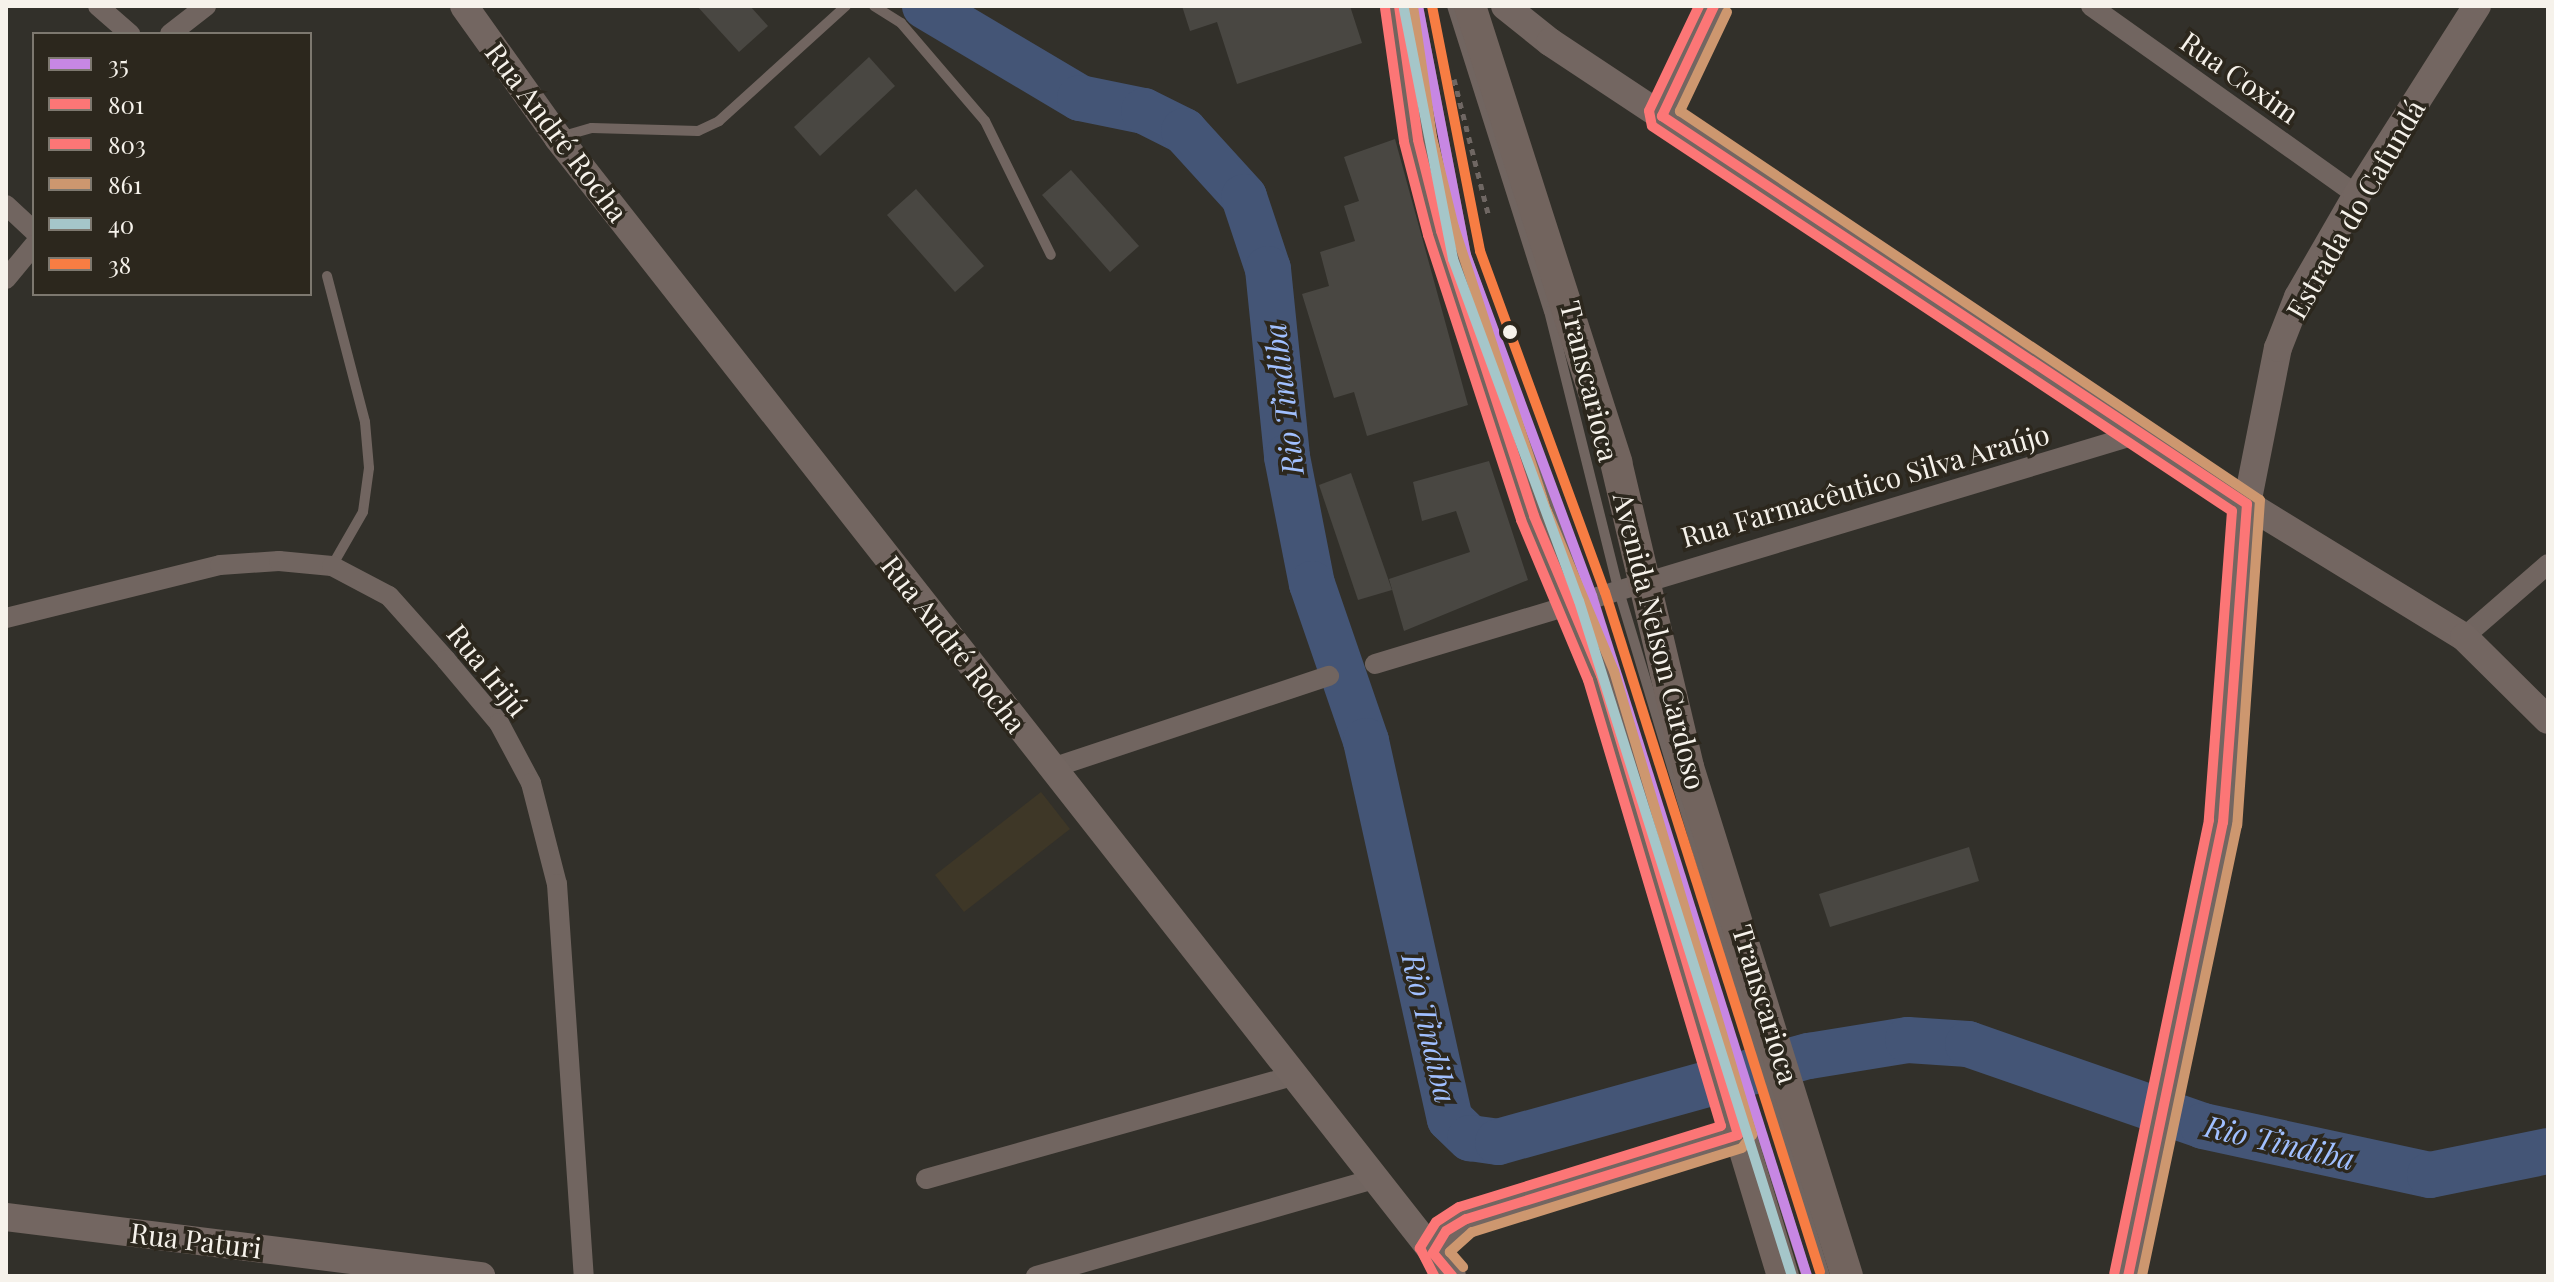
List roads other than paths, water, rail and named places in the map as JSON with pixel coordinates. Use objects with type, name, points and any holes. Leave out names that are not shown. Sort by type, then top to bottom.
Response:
[{"type":"main road","name":"Rua André Rocha","points":[[464,6],[558,138],[1452,1276]]},
{"type":"main road","points":[[1399,6],[1418,140],[1441,231],[1534,516],[1582,600],[1601,675],[1732,1077],[1738,1135],[1783,1276]]},
{"type":"main road","name":"Avenida Nelson Cardoso","points":[[1470,6],[1616,462],[1630,584],[1688,767],[1769,1066],[1847,1276]]},
{"type":"main road","points":[[1505,6],[1662,116],[2247,504],[2464,637],[2548,720]]},
{"type":"main road","points":[[1662,116],[1714,6]]},
{"type":"main road","name":"Estrada do Cafundá","points":[[2128,1276],[2172,1091],[2223,822],[2247,504],[2278,348],[2298,297],[2357,195],[2477,6]]},
{"type":"main road","points":[[1433,1253],[1446,1231],[1466,1219],[1738,1135]]},
{"type":"main road","name":"Rua Paturi","points":[[6,1217],[481,1276]]},
{"type":"street","points":[[98,6],[128,32]]},
{"type":"street","points":[[173,32],[206,6]]},
{"type":"street","name":"Rua Coxim","points":[[2091,6],[2357,195]]},
{"type":"street","points":[[6,205],[32,229]]},
{"type":"street","points":[[6,279],[32,247]]},
{"type":"street","name":"Rua Farmacêutico Silva Araújo","points":[[1375,664],[1630,584],[2142,433]]},
{"type":"street","name":"Rua Irijú","points":[[6,618],[220,565],[279,561],[332,566],[389,596],[499,723],[531,783],[557,884],[584,1276]]},
{"type":"street","points":[[2464,637],[2548,564]]},
{"type":"street","points":[[1052,768],[1329,676]]},
{"type":"street","points":[[926,1179],[1293,1076]]},
{"type":"street","points":[[1036,1276],[1374,1179]]},
{"type":"lane","points":[[825,6],[834,17]]},
{"type":"lane","points":[[558,138],[592,128],[698,131],[719,121],[846,6]]},
{"type":"lane","points":[[874,6],[901,23],[985,121],[1051,255]]},
{"type":"lane","points":[[1418,6],[1462,241],[1582,600]]},
{"type":"lane","name":"Transcarioca","points":[[1452,6],[1549,311],[1630,584]]},
{"type":"lane","points":[[327,276],[365,422],[369,468],[363,512],[332,566]]},
{"type":"lane","name":"Transcarioca","points":[[1769,1066],[1825,1276]]},
{"type":"lane","name":"Transcarioca","points":[[1732,1077],[1807,1276]]},
{"type":"waterway","name":"Rio Tindiba","points":[[925,6],[1080,98],[1144,111],[1184,131],[1244,197],[1268,269],[1287,457],[1312,584],[1366,741],[1450,1119],[1470,1138],[1498,1142],[1809,1056],[1908,1040],[1968,1044],[2203,1126],[2430,1175],[2548,1151]]}]
